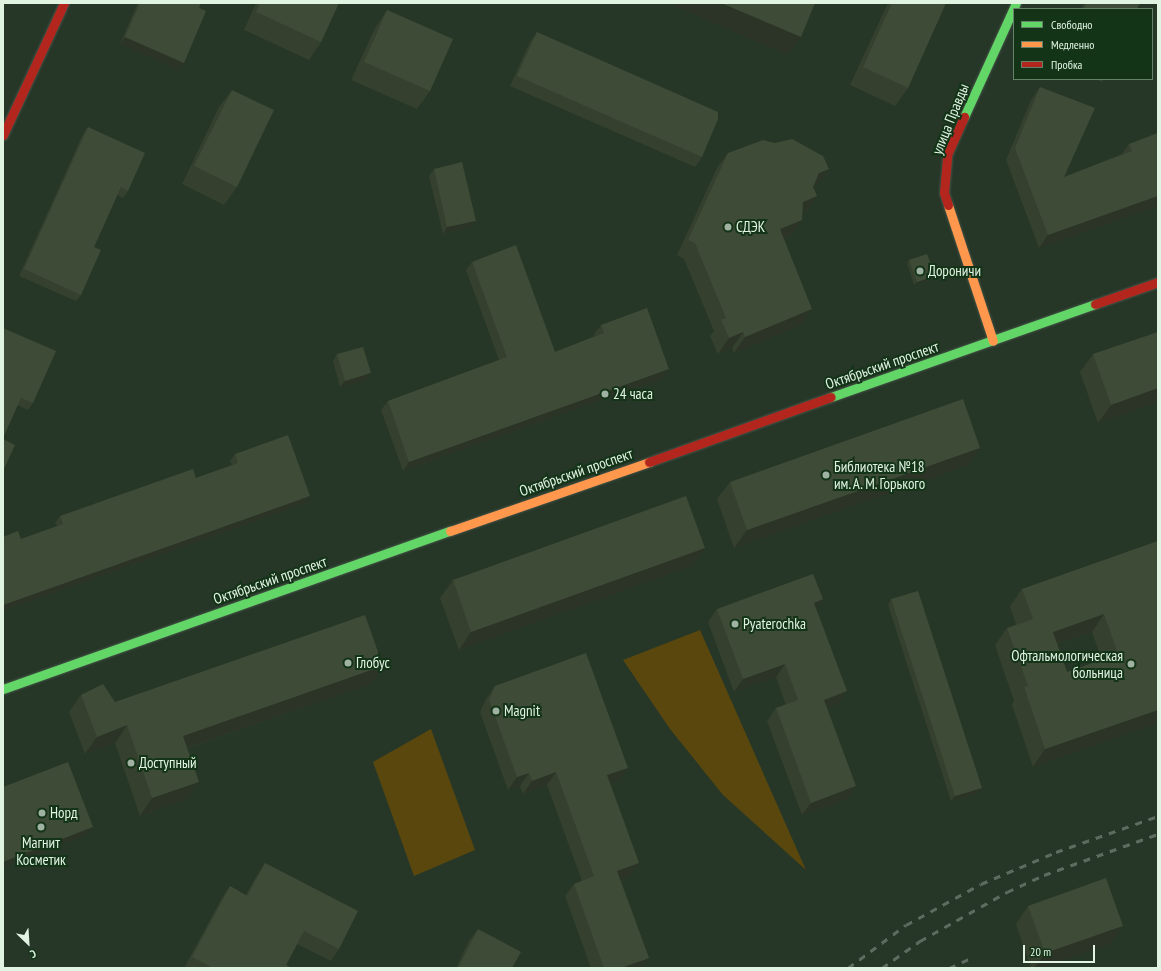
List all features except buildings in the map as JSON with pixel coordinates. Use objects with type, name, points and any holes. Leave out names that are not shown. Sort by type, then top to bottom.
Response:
[{"type":"main road","points":[[3,135],[64,3]]},
{"type":"main road","name":"улица Правды","points":[[993,341],[944,193],[947,155],[1013,10]]},
{"type":"main road","name":"Октябрьский проспект","points":[[3,689],[1158,282]]},
{"type":"shaded area","points":[[700,630],[806,870],[723,795],[670,729],[623,660]]},
{"type":"shaded area","points":[[431,729],[475,850],[414,876],[373,762]]},
{"type":"railway","points":[[848,968],[906,925],[981,884],[1056,852],[1158,816]]},
{"type":"railway","points":[[882,968],[920,941],[1007,892],[1044,875],[1158,834]]},
{"type":"railway","points":[[949,968],[971,958]]},
{"type":"traffic: fast","points":[[1014,8],[1016,3]]},
{"type":"traffic: fast","points":[[964,117],[1013,10]]},
{"type":"traffic: fast","points":[[831,397],[1095,304]]},
{"type":"traffic: fast","points":[[3,689],[450,531]]},
{"type":"traffic: slow","points":[[948,205],[993,341]]},
{"type":"traffic: slow","points":[[450,531],[649,462]]},
{"type":"traffic: jam","points":[[3,135],[64,3]]},
{"type":"traffic: jam","points":[[948,205],[944,193],[947,155],[964,117]]},
{"type":"traffic: jam","points":[[1095,304],[1158,282]]},
{"type":"traffic: jam","points":[[649,462],[831,397]]},
{"type":"place","name":"СДЭК","points":[[728,227]]},
{"type":"place","name":"Дороничи","points":[[920,271]]},
{"type":"place","name":"24 часа","points":[[605,394]]},
{"type":"place","name":"Библиотека №18 им. А. М. Горького","points":[[826,475]]},
{"type":"place","name":"Pyaterochka","points":[[735,624]]},
{"type":"place","name":"Глобус","points":[[348,663]]},
{"type":"place","name":"Офтальмологическая больница","points":[[1131,664]]},
{"type":"place","name":"Magnit","points":[[496,711]]},
{"type":"place","name":"Доступный","points":[[131,763]]},
{"type":"place","name":"Норд","points":[[42,813]]},
{"type":"place","name":"Магнит Косметик","points":[[41,827]]}]
